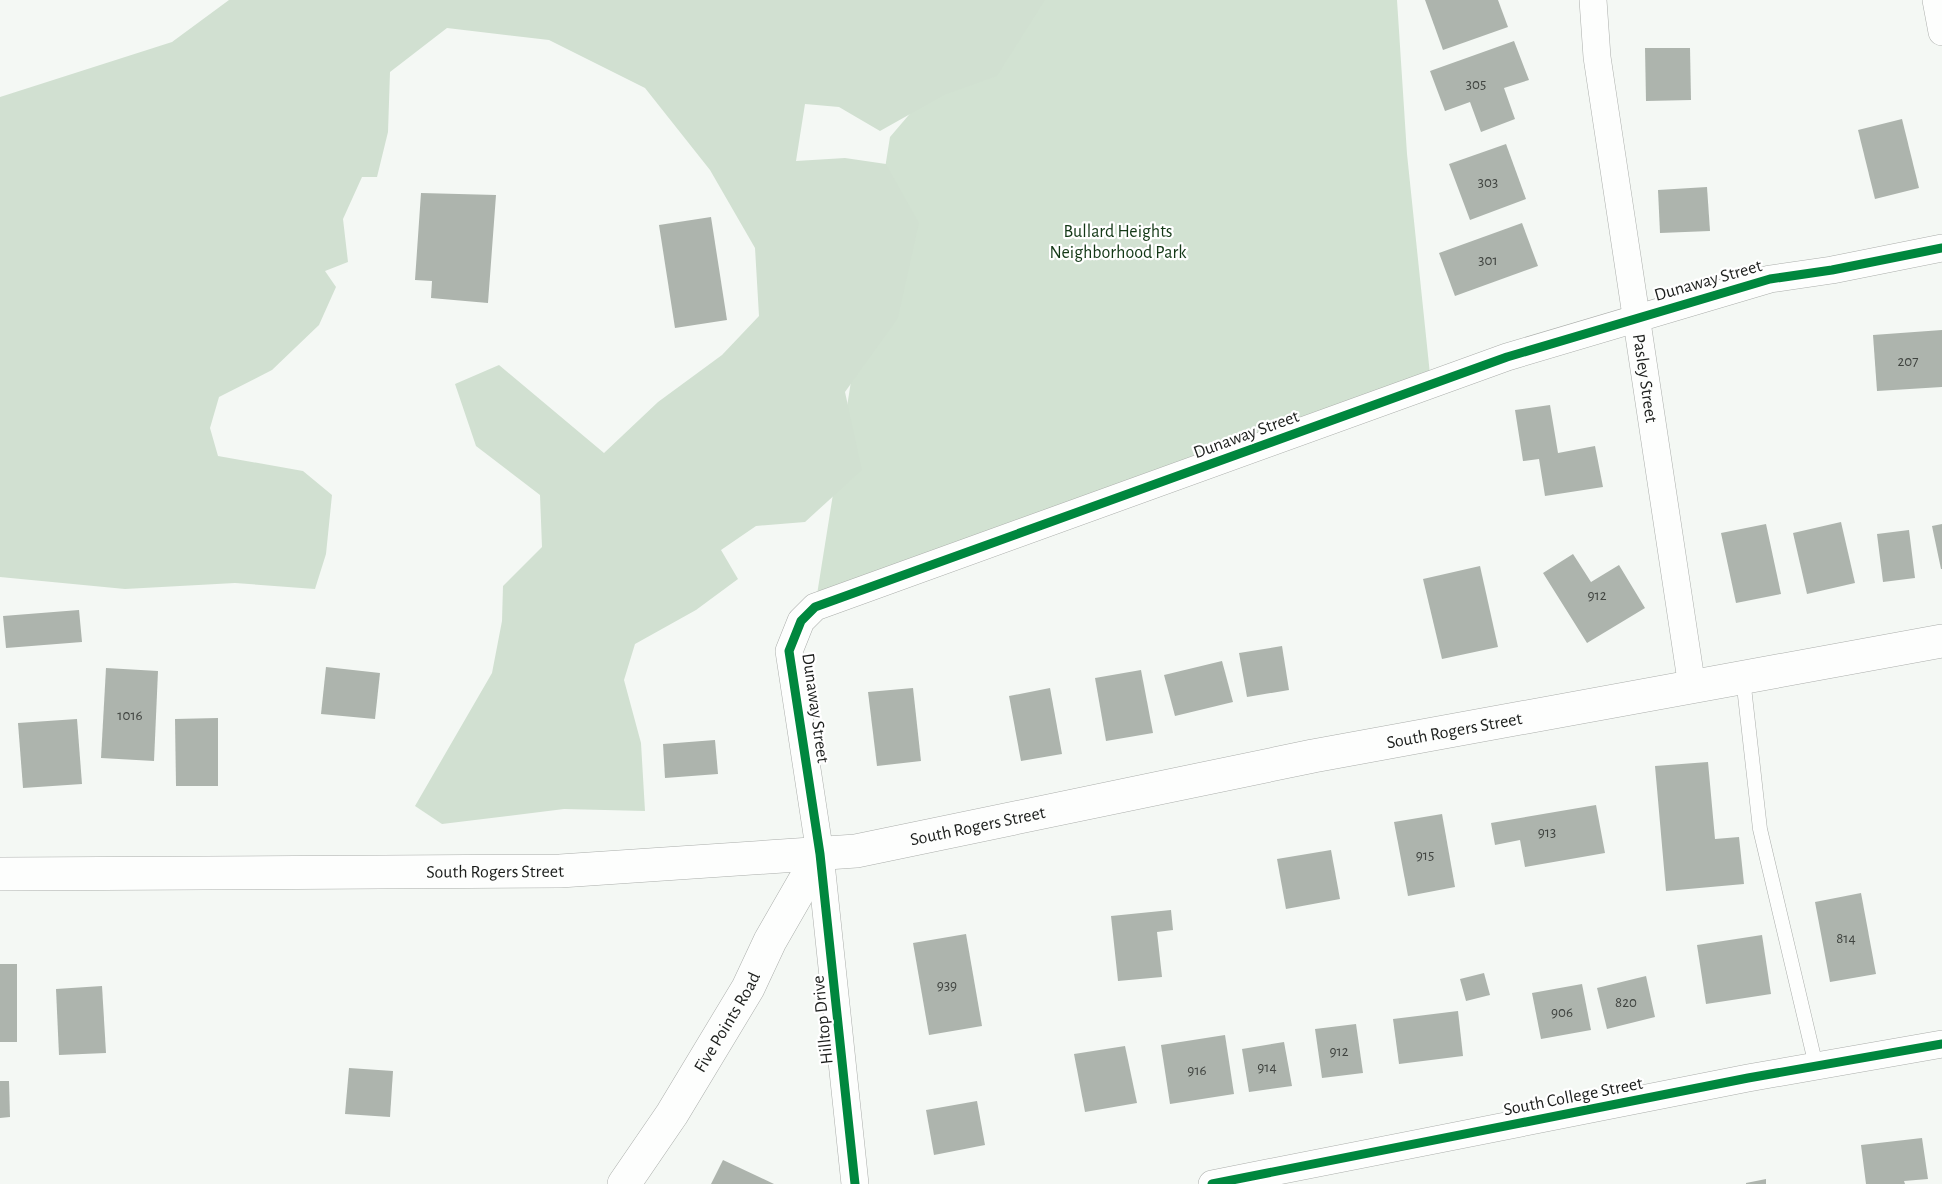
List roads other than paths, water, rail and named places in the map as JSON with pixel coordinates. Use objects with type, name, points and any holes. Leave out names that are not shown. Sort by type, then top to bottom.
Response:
[{"type":"main road","name":"South Rogers Street","points":[[0,874],[560,871],[856,851],[1313,756],[1942,641]]},
{"type":"main road","name":"Five Points Road","points":[[624,1184],[672,1114],[748,988],[770,941],[820,854]]},
{"type":"street","name":"Pasley Street","points":[[1593,0],[1597,57],[1692,687]]},
{"type":"street","points":[[1936,0],[1942,32]]},
{"type":"street","name":"Dunaway Street","points":[[820,854],[789,651],[801,621],[815,607],[1507,357],[1770,279],[1832,270],[1942,248]]},
{"type":"street","name":"Hilltop Drive","points":[[820,854],[855,1184]]},
{"type":"street","name":"South College Street","points":[[1212,1184],[1816,1066],[1942,1044]]},
{"type":"lane","points":[[1743,678],[1760,829],[1816,1066]]},
{"type":"park label","name":"Bullard Heights Neighborhood Park","points":[[1118,241]]}]
